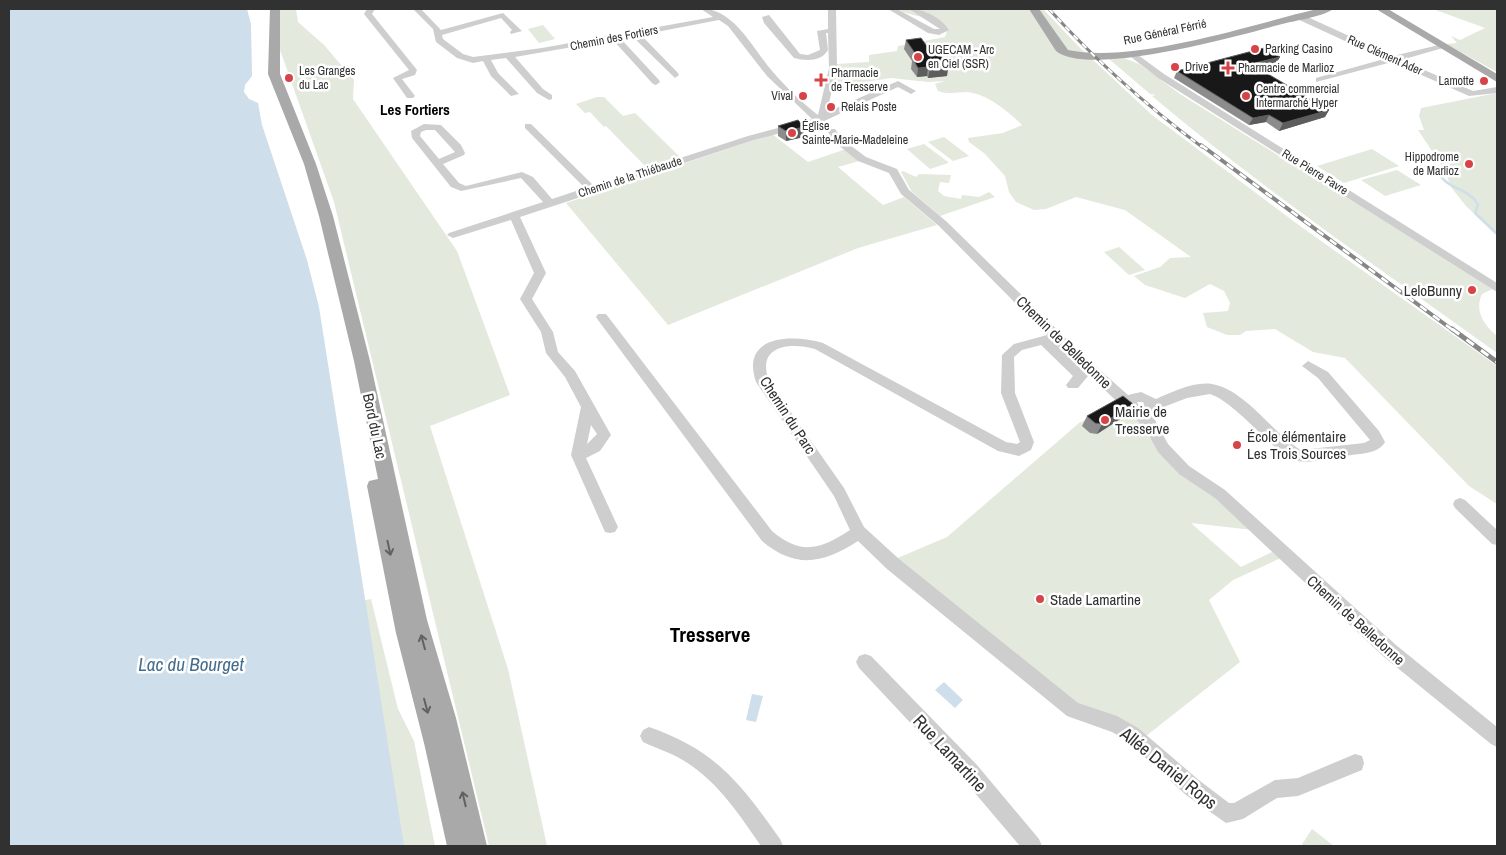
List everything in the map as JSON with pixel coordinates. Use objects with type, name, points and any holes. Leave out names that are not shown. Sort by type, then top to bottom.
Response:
[{"type":"main road","name":"Bord du Lac","points":[[267,9],[270,66],[276,85],[310,164],[326,216],[358,345],[417,620],[445,718],[475,846]]},
{"type":"main road","name":"Bord du Lac","points":[[275,9],[268,87],[292,140],[314,205],[344,330],[407,633],[436,743],[459,846]]},
{"type":"main road","name":"Rue Général Férrié","points":[[1034,9],[1062,50],[1076,56],[1134,55],[1297,13],[1328,9]]},
{"type":"main road","points":[[1381,9],[1497,80]]},
{"type":"main road","points":[[1397,9],[1438,45]]},
{"type":"street","points":[[371,9],[368,14],[413,70],[412,73],[397,78],[410,96]]},
{"type":"street","name":"Chemin de Belledonne","points":[[705,9],[731,24],[774,79],[819,120],[823,129],[832,131],[840,142],[862,159],[893,171],[905,192],[943,224],[1004,282],[1050,339],[1138,407],[1163,448],[1184,470],[1220,494],[1390,651],[1497,738]]},
{"type":"street","points":[[819,120],[829,89],[833,68],[832,9]]},
{"type":"street","points":[[892,9],[931,32],[938,33],[945,30],[942,25],[913,9]]},
{"type":"street","name":"Chemin des Fortiers","points":[[418,11],[428,19],[439,33],[437,36],[439,40],[460,56],[473,60],[509,56],[616,38],[719,18]]},
{"type":"street","name":"Rue Clément Ader","points":[[1297,13],[1330,32],[1472,94],[1497,90]]},
{"type":"street","points":[[439,33],[503,15],[518,31],[514,32]]},
{"type":"street","points":[[766,17],[767,21],[797,56],[803,59],[822,53],[824,50],[821,31],[832,31]]},
{"type":"street","points":[[635,34],[675,75]]},
{"type":"street","points":[[616,38],[656,82]]},
{"type":"street","points":[[1319,80],[1438,45]]},
{"type":"street","name":"Rue Pierre Favre","points":[[1134,55],[1160,76],[1497,288]]},
{"type":"street","points":[[509,56],[540,91],[549,97]]},
{"type":"street","points":[[486,59],[494,74],[514,94]]},
{"type":"street","points":[[819,120],[898,84],[911,91]]},
{"type":"street","name":"Chemin de la Thiébaude","points":[[453,235],[751,138],[819,120]]},
{"type":"street","points":[[528,126],[593,190]]},
{"type":"street","points":[[437,163],[454,185],[462,189],[522,175],[529,179],[549,203]]},
{"type":"street","points":[[514,215],[540,273],[538,280],[528,292],[526,298],[546,332],[552,353],[570,374],[604,435],[595,447],[578,455]]},
{"type":"street","points":[[602,317],[776,545],[792,553],[810,554],[837,545],[859,532]]},
{"type":"street","points":[[1050,339],[1081,376],[1073,385]]},
{"type":"street","name":"Chemin du Parc","points":[[859,532],[839,492],[764,382],[758,368],[764,352],[777,344],[787,341],[804,341],[819,346],[1004,447],[1014,450],[1023,448],[1027,442],[1008,393],[1008,355],[1013,349],[1050,339]]},
{"type":"street","points":[[1138,407],[1210,389],[1225,395],[1289,450],[1299,456],[1367,448],[1376,444],[1378,442],[1374,435],[1323,375],[1308,366]]},
{"type":"street","points":[[588,407],[578,455],[583,470],[610,527]]},
{"type":"street","points":[[1460,504],[1497,539]]},
{"type":"street","name":"Allée Daniel Rops","points":[[859,532],[893,564],[1066,706],[1117,725],[1132,734],[1193,788],[1226,813],[1236,812],[1275,788],[1298,787],[1355,763]]},
{"type":"street","name":"Rue Lamartine","points":[[865,662],[970,772],[1032,846]]},
{"type":"street","points":[[649,736],[685,750],[732,788],[773,846]]},
{"type":"shaded area","points":[[280,9],[296,9],[298,22],[324,45],[354,80],[353,99],[457,251],[510,395],[430,426],[508,669],[547,846],[489,846],[334,202],[280,50]]},
{"type":"shaded area","points":[[897,9],[1043,9],[1078,46],[1152,115],[1300,226],[1497,366],[1497,504],[1469,486],[1345,358],[1313,352],[1275,329],[1246,331],[1240,335],[1227,335],[1207,327],[1203,313],[1228,311],[1230,303],[1224,291],[1210,284],[1185,298],[1145,285],[1134,276],[1160,267],[1170,258],[1191,257],[1125,210],[1076,197],[1046,209],[1034,210],[1016,202],[1009,192],[1005,176],[984,153],[969,142],[968,138],[1003,133],[1022,125],[993,102],[973,93],[938,91],[935,84],[945,81],[928,82],[891,78],[833,87],[837,64],[869,62],[869,55],[897,51],[898,46],[945,37],[948,28],[942,24]]},
{"type":"shaded area","points":[[1433,9],[1497,9],[1497,72],[1446,44],[1457,43],[1451,36],[1460,40],[1485,28]]},
{"type":"shaded area","points":[[543,25],[555,39],[539,43],[528,29]]},
{"type":"shaded area","points":[[1124,58],[1139,64],[1180,94],[1279,156],[1283,155],[1495,288],[1482,294],[1479,306],[1484,322],[1497,336],[1497,353],[1236,164],[1152,96],[1156,95],[1150,94],[1109,59]]},
{"type":"shaded area","name":"Hippodrome de Marlioz","points":[[1497,93],[1497,235],[1466,206],[1451,187],[1444,169],[1418,130],[1424,130],[1419,116],[1421,108]]},
{"type":"shaded area","points":[[597,97],[604,97],[623,116],[635,113],[681,158],[648,169],[606,126],[604,127],[590,112],[585,113],[576,104]]},
{"type":"shaded area","points":[[772,134],[808,162],[846,149],[859,161],[838,167],[883,205],[904,197],[937,225],[858,248],[668,325],[566,203]]},
{"type":"shaded area","points":[[944,137],[969,156],[953,161],[928,142]]},
{"type":"shaded area","points":[[924,144],[948,163],[930,169],[907,149]]},
{"type":"shaded area","points":[[1372,149],[1399,166],[1344,183],[1317,166]]},
{"type":"shaded area","points":[[1397,170],[1421,185],[1385,196],[1361,180]]},
{"type":"shaded area","points":[[903,171],[916,177],[919,174],[951,175],[949,183],[940,182],[938,191],[944,196],[961,199],[962,195],[979,197],[989,192],[995,197],[940,216],[912,192],[901,172]]},
{"type":"shaded area","points":[[1119,247],[1145,270],[1129,275],[1104,252]]},
{"type":"shaded area","points":[[1123,402],[1253,530],[1191,523],[1241,567],[1274,551],[1281,558],[1233,580],[1209,600],[1240,662],[1146,736],[1087,711],[893,560],[947,537],[1079,423]]},
{"type":"shaded area","points":[[371,599],[398,709],[414,741],[435,846],[387,846],[349,603]]},
{"type":"shaded area","points":[[1312,829],[1334,846],[1301,846]]},
{"type":"water","name":"Lac du Bourget","points":[[9,9],[247,9],[251,24],[252,76],[245,85],[244,92],[249,99],[258,103],[262,125],[307,260],[319,307],[404,846],[9,846]]},
{"type":"water","points":[[944,682],[963,700],[955,708],[935,690]]},
{"type":"water","points":[[752,694],[763,696],[756,722],[746,720]]},
{"type":"building","points":[[921,38],[934,56],[940,55],[948,67],[918,68],[913,59],[919,59],[906,40]]},
{"type":"building","name":"Centre commercial Intermarché Hyper","points":[[1264,48],[1280,57],[1251,64],[1329,110],[1283,123],[1269,115],[1253,118],[1177,71]]},
{"type":"building","points":[[798,120],[804,127],[786,131],[778,126]]},
{"type":"building","points":[[1123,396],[1133,404],[1102,424],[1095,423],[1087,416]]},
{"type":"waterway","points":[[1438,172],[1447,182],[1474,199],[1478,205],[1475,213],[1497,234]]},
{"type":"railway","points":[[1049,9],[1122,82],[1202,147]]},
{"type":"railway","points":[[1201,145],[1454,331]]},
{"type":"railway","points":[[1452,329],[1497,362]]},
{"type":"place","name":"Parking Casino","points":[[1255,49]]},
{"type":"place","name":"UGECAM - Arc en Ciel (SSR)","points":[[918,57]]},
{"type":"place","name":"Drive","points":[[1175,67]]},
{"type":"place","name":"Pharmacie de Marlioz","points":[[1228,68]]},
{"type":"place","name":"Les Granges du Lac","points":[[289,78]]},
{"type":"place","name":"Pharmacie de Tresserve","points":[[821,80]]},
{"type":"place","name":"Lamotte","points":[[1484,81]]},
{"type":"place","name":"Vival","points":[[803,96]]},
{"type":"place","name":"Centre commercial Intermarché Hyper","points":[[1246,96]]},
{"type":"place","name":"Relais Poste","points":[[831,107]]},
{"type":"place","name":"Église Sainte-Marie-Madeleine","points":[[792,133]]},
{"type":"place","name":"Hippodrome de Marlioz","points":[[1469,164]]},
{"type":"place","name":"LeloBunny","points":[[1472,290]]},
{"type":"place","name":"Mairie de Tresserve","points":[[1105,420]]},
{"type":"place","name":"École élémentaire Les Trois Sources","points":[[1237,445]]},
{"type":"place","name":"Stade Lamartine","points":[[1040,599]]},
{"type":"district","name":"Les Fortiers","points":[[415,109]]},
{"type":"district","name":"Tresserve","points":[[710,634]]}]
